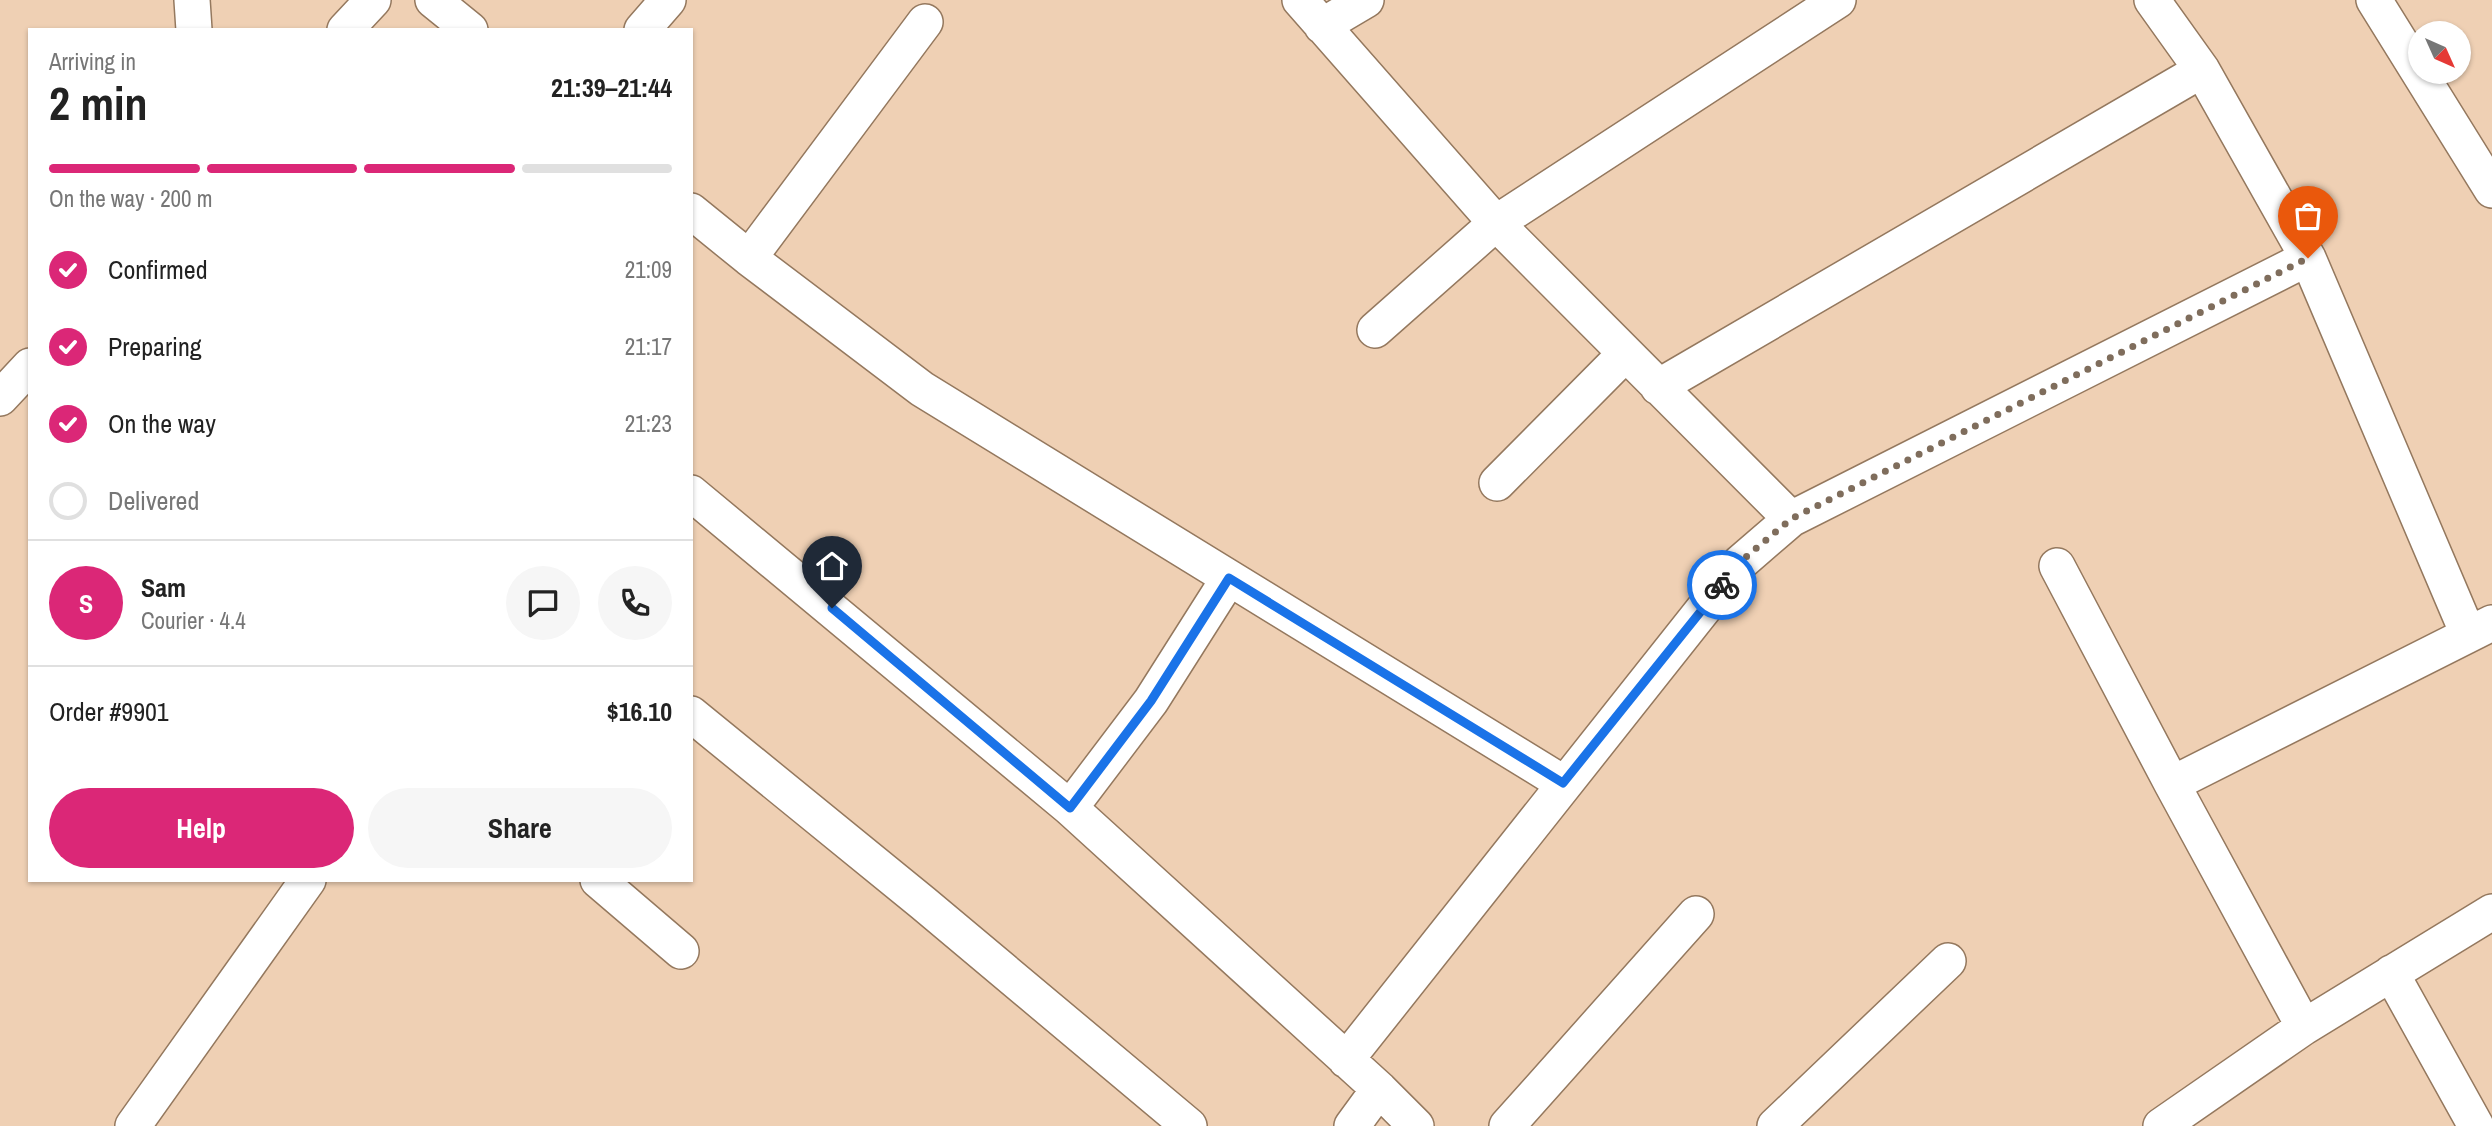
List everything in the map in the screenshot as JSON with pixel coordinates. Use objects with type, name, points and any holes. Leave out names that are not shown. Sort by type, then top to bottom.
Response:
[{"type":"street","points":[[192,0],[194,28]]},
{"type":"street","points":[[347,28],[373,0]]},
{"type":"street","points":[[433,0],[468,28]]},
{"type":"street","points":[[644,28],[668,0]]},
{"type":"street","points":[[1366,0],[1311,13],[1496,223],[1791,519]]},
{"type":"street","points":[[1375,330],[1496,223],[1838,0]]},
{"type":"street","points":[[2152,0],[2202,70],[2308,258],[2480,629],[2172,784]]},
{"type":"street","points":[[2374,0],[2492,190]]},
{"type":"street","points":[[749,258],[925,22]]},
{"type":"street","points":[[1658,387],[2202,70]]},
{"type":"street","points":[[693,213],[922,389],[1563,783]]},
{"type":"street","points":[[1346,1060],[1740,562],[1791,519],[2308,258]]},
{"type":"street","points":[[1497,483],[1625,354]]},
{"type":"street","points":[[12,400],[28,370]]},
{"type":"street","points":[[693,495],[1070,808],[1416,1126]]},
{"type":"street","points":[[2057,566],[2304,1027]]},
{"type":"street","points":[[1070,808],[1151,701],[1229,578]]},
{"type":"street","points":[[693,716],[1189,1126]]},
{"type":"street","points":[[134,1126],[307,882]]},
{"type":"street","points":[[600,882],[681,951]]},
{"type":"street","points":[[2161,1126],[2304,1027],[2492,912]]},
{"type":"street","points":[[1507,1126],[1696,914]]},
{"type":"street","points":[[1775,1126],[1948,961]]},
{"type":"street","points":[[2391,972],[2476,1126]]},
{"type":"street","points":[[1352,1126],[1379,1090]]},
{"type":"way so far","points":[[1722,585],[1740,562],[1791,519],[2308,258]]},
{"type":"route","points":[[832,608],[1070,808],[1151,701],[1229,578],[1563,783],[1722,585]]}]
